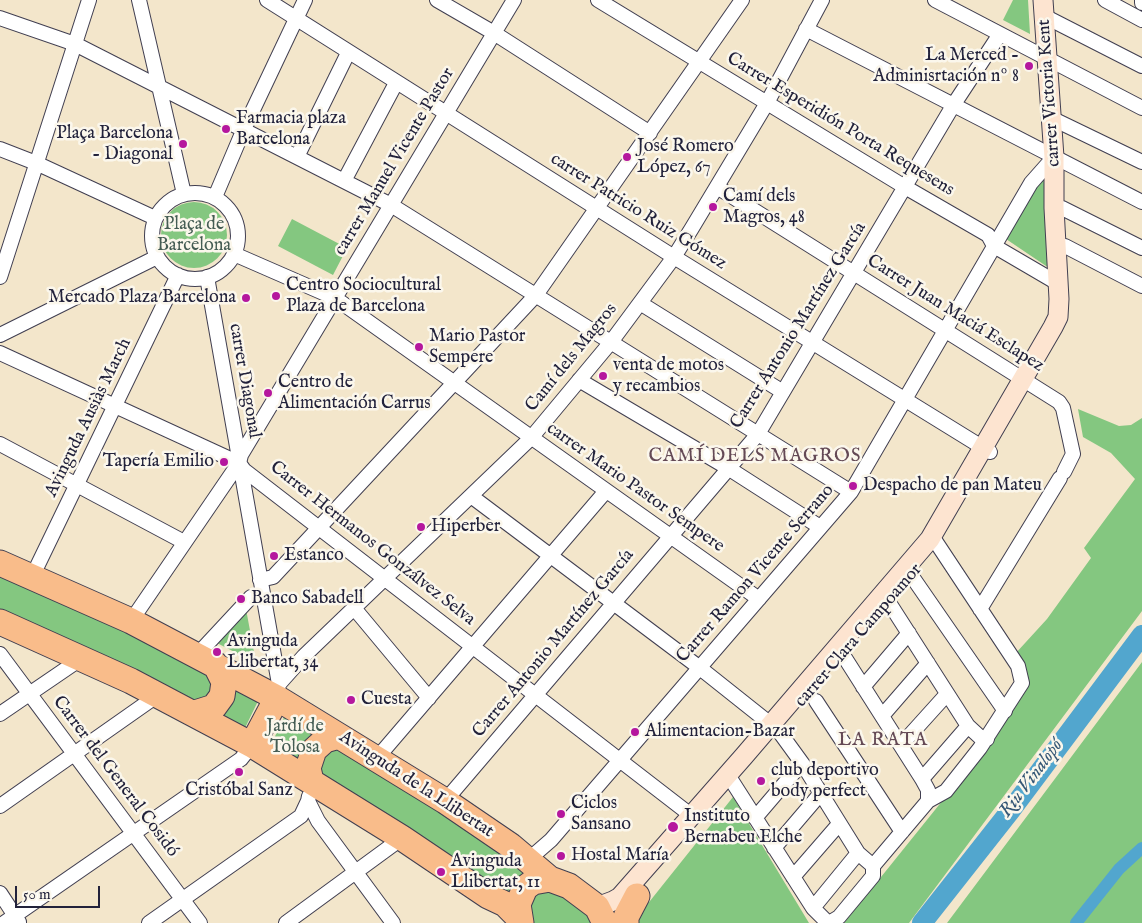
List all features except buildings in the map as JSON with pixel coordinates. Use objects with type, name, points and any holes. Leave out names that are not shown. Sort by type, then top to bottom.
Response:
[{"type":"highway","name":"Avinguda de la Llibertat","points":[[0,563],[131,621],[206,659],[278,691],[339,736],[445,801],[528,860],[550,879],[569,886],[605,918]]},
{"type":"highway","points":[[0,622],[82,658],[195,713],[252,745],[310,791],[402,838],[488,896],[505,904],[520,921]]},
{"type":"highway","points":[[195,713],[214,707],[222,696],[224,682],[206,659]]},
{"type":"highway","points":[[252,745],[278,691]]},
{"type":"highway","points":[[310,791],[308,768],[314,750],[325,740],[339,736]]},
{"type":"highway","points":[[520,921],[518,904],[525,888],[533,882],[550,879]]},
{"type":"highway","points":[[626,923],[626,916],[637,896]]},
{"type":"street","points":[[0,277],[89,0]]},
{"type":"street","points":[[139,0],[184,194]]},
{"type":"street","name":"carrer Patricio Ruiz Gómez","points":[[267,0],[674,258],[987,450]]},
{"type":"street","points":[[215,197],[243,131],[305,0]]},
{"type":"street","points":[[436,0],[494,33],[650,133]]},
{"type":"street","name":"carrer Manuel Vicente Pastor","points":[[131,621],[239,463],[244,450],[514,0]]},
{"type":"street","name":"Carrer Esperidión Porta Requesens","points":[[598,0],[905,187],[988,235],[994,246],[1059,284]]},
{"type":"street","points":[[260,580],[274,578],[536,295],[742,0]]},
{"type":"street","name":"Camí dels Magros","points":[[278,691],[354,608],[531,438],[611,342],[674,258],[767,103],[822,0]]},
{"type":"street","points":[[935,0],[1142,108]]},
{"type":"street","points":[[1104,0],[1142,20]]},
{"type":"street","points":[[1044,8],[1142,66]]},
{"type":"street","name":"carrer Victoria Kent","points":[[1044,8],[1058,208],[1059,284],[1062,318]]},
{"type":"street","points":[[0,18],[75,44],[391,205],[851,492]]},
{"type":"street","points":[[806,29],[1142,202]]},
{"type":"street","name":"Carrer Antonio Martínez García","points":[[445,801],[758,434],[954,104],[1000,34]]},
{"type":"street","points":[[297,157],[348,53]]},
{"type":"street","points":[[344,181],[396,83]]},
{"type":"street","points":[[1052,118],[1142,162]]},
{"type":"street","points":[[0,149],[36,163],[155,218]]},
{"type":"street","name":"Carrer Ramon Vicente Serrano","points":[[528,860],[551,840],[851,492],[1031,183],[1054,157]]},
{"type":"street","name":"Carrer Juan Maciá Esclapez","points":[[717,187],[1027,381],[1059,402],[1063,408],[1072,454],[1062,475],[980,609]]},
{"type":"street","points":[[202,193],[215,197],[228,208],[235,222],[238,237],[234,254],[220,270],[207,278],[191,279],[178,275],[164,266],[157,257],[152,238],[155,218],[166,203],[184,194],[202,193]]},
{"type":"street","points":[[1058,208],[1142,248]]},
{"type":"street","name":"carrer Victoria Kent","points":[[1058,208],[1065,246],[1069,299],[1062,318]]},
{"type":"street","points":[[1065,246],[1142,286]]},
{"type":"street","name":"carrer Mario Pastor Sempere","points":[[234,254],[336,298],[759,599]]},
{"type":"street","points":[[0,336],[157,257]]},
{"type":"street","name":"Avinguda Ausiàs March","points":[[32,577],[78,486],[178,275]]},
{"type":"street","name":"carrer Diagonal","points":[[207,278],[278,691]]},
{"type":"street","points":[[640,303],[783,392]]},
{"type":"street","name":"carrer Clara Campoamor","points":[[885,599],[911,575],[934,540],[1062,318]]},
{"type":"street","name":"Carrer Hermanos Gonzálvez Selva","points":[[0,353],[239,463],[244,470],[692,816]]},
{"type":"street","points":[[579,380],[728,468],[820,527]]},
{"type":"street","points":[[0,444],[184,542]]},
{"type":"street","points":[[377,758],[606,491]]},
{"type":"street","points":[[471,496],[700,668],[775,727],[802,763],[858,853],[873,866]]},
{"type":"street","points":[[730,779],[813,908],[829,923],[839,917],[873,876],[873,866],[928,801],[946,791],[987,739],[1022,683],[1018,666],[934,540]]},
{"type":"street","name":"carrer Clara Campoamor","points":[[605,918],[637,896],[730,779],[934,540]]},
{"type":"street","points":[[911,575],[1005,710]]},
{"type":"street","points":[[206,659],[251,597]]},
{"type":"street","points":[[885,599],[968,726],[981,738],[987,739]]},
{"type":"street","points":[[354,608],[429,698]]},
{"type":"street","points":[[863,687],[909,634]]},
{"type":"street","points":[[840,651],[922,779],[928,790],[928,801]]},
{"type":"street","name":"Carrer del General Cosidó","points":[[0,654],[200,923]]},
{"type":"street","points":[[0,714],[82,658]]},
{"type":"street","points":[[882,716],[928,663]]},
{"type":"street","points":[[901,746],[948,694]]},
{"type":"street","points":[[0,806],[158,695]]},
{"type":"street","points":[[816,700],[902,832]]},
{"type":"street","points":[[922,779],[968,726]]},
{"type":"street","points":[[0,893],[13,920],[241,759],[252,745]]},
{"type":"street","points":[[755,818],[802,763]]},
{"type":"street","name":"carrer Clara Campoamor","points":[[605,918],[620,896],[692,816],[730,779]]},
{"type":"street","points":[[310,791],[318,821],[393,923]]},
{"type":"street","points":[[149,923],[301,816],[310,791]]},
{"type":"street","points":[[774,848],[821,793]]},
{"type":"street","points":[[793,877],[839,824]]},
{"type":"street","points":[[286,923],[402,838]]},
{"type":"street","points":[[813,908],[858,853]]},
{"type":"green space","points":[[1013,0],[1028,0],[1030,34],[1003,20]]},
{"type":"green space","points":[[1044,177],[1052,270],[1006,239],[1034,187]]},
{"type":"green space","name":"Plaça de Barcelona","points":[[187,202],[201,202],[213,207],[222,216],[227,228],[225,248],[218,259],[201,268],[187,268],[175,263],[166,254],[161,242],[161,228],[166,216],[175,207]]},
{"type":"green space","points":[[292,219],[347,248],[333,275],[278,246]]},
{"type":"green space","points":[[1078,409],[1119,426],[1131,425],[1142,418],[1142,611],[909,923],[844,923],[984,749],[1027,678],[1015,654],[1047,619],[1091,558],[1084,548],[1135,479],[1111,453],[1083,437]]},
{"type":"green space","points":[[0,569],[219,677],[201,707],[0,617]]},
{"type":"green space","points":[[246,609],[256,663],[215,642]]},
{"type":"green space","points":[[1142,662],[1142,923],[947,923],[1057,776]]},
{"type":"green space","points":[[230,679],[259,699],[245,728],[214,711]]},
{"type":"green space","name":"Jardí de Tolosa","points":[[287,711],[326,734],[306,765],[269,749]]},
{"type":"green space","points":[[339,741],[529,871],[509,900],[321,779],[318,750]]},
{"type":"green space","points":[[733,797],[809,923],[636,923],[634,921]]},
{"type":"green space","points":[[552,886],[598,923],[528,923],[527,899]]},
{"type":"waterway","name":"Riu Vinalopó","points":[[922,923],[1011,810],[1142,635]]},
{"type":"waterway","points":[[1076,923],[1119,869],[1142,848]]},
{"type":"place","name":"La Merced - Adminisrtación nº 8","points":[[1029,66]]},
{"type":"place","name":"Farmacia plaza Barcelona","points":[[226,129]]},
{"type":"place","name":"Plaça Barcelona - Diagonal","points":[[183,144]]},
{"type":"place","name":"José Romero López, 67","points":[[627,157]]},
{"type":"place","name":"Camí dels Magros, 48","points":[[713,207]]},
{"type":"place","name":"Centro Sociocultural Plaza de Barcelona","points":[[276,296]]},
{"type":"place","name":"Mercado Plaza Barcelona","points":[[246,298]]},
{"type":"place","name":"Mario Pastor Sempere","points":[[419,347]]},
{"type":"place","name":"venta de motos y recambios","points":[[603,376]]},
{"type":"place","name":"Centro de Alimentación Carrus","points":[[268,393]]},
{"type":"place","name":"Tapería Emilio","points":[[224,462]]},
{"type":"place","name":"Despacho de pan Mateu","points":[[853,486]]},
{"type":"place","name":"Hiperber","points":[[421,527]]},
{"type":"place","name":"Estanco","points":[[274,556]]},
{"type":"place","name":"Banco Sabadell","points":[[241,599]]},
{"type":"place","name":"Avinguda Llibertat, 34","points":[[217,652]]},
{"type":"place","name":"Cuesta","points":[[351,700]]},
{"type":"place","name":"Alimentacion-Bazar","points":[[635,732]]},
{"type":"place","name":"Cristóbal Sanz","points":[[239,772]]},
{"type":"place","name":"club deportivo body perfect","points":[[761,781]]},
{"type":"place","name":"Ciclos Sansano","points":[[561,814]]},
{"type":"place","name":"Instituto Bernabeu Elche","points":[[673,827]]},
{"type":"place","name":"Hostal María","points":[[561,856]]},
{"type":"place","name":"Avinguda Llibertat, 11","points":[[441,872]]},
{"type":"district","name":"CAMÍ DELS MAGROS","points":[[755,457]]},
{"type":"district","name":"LA RATA","points":[[883,741]]}]
